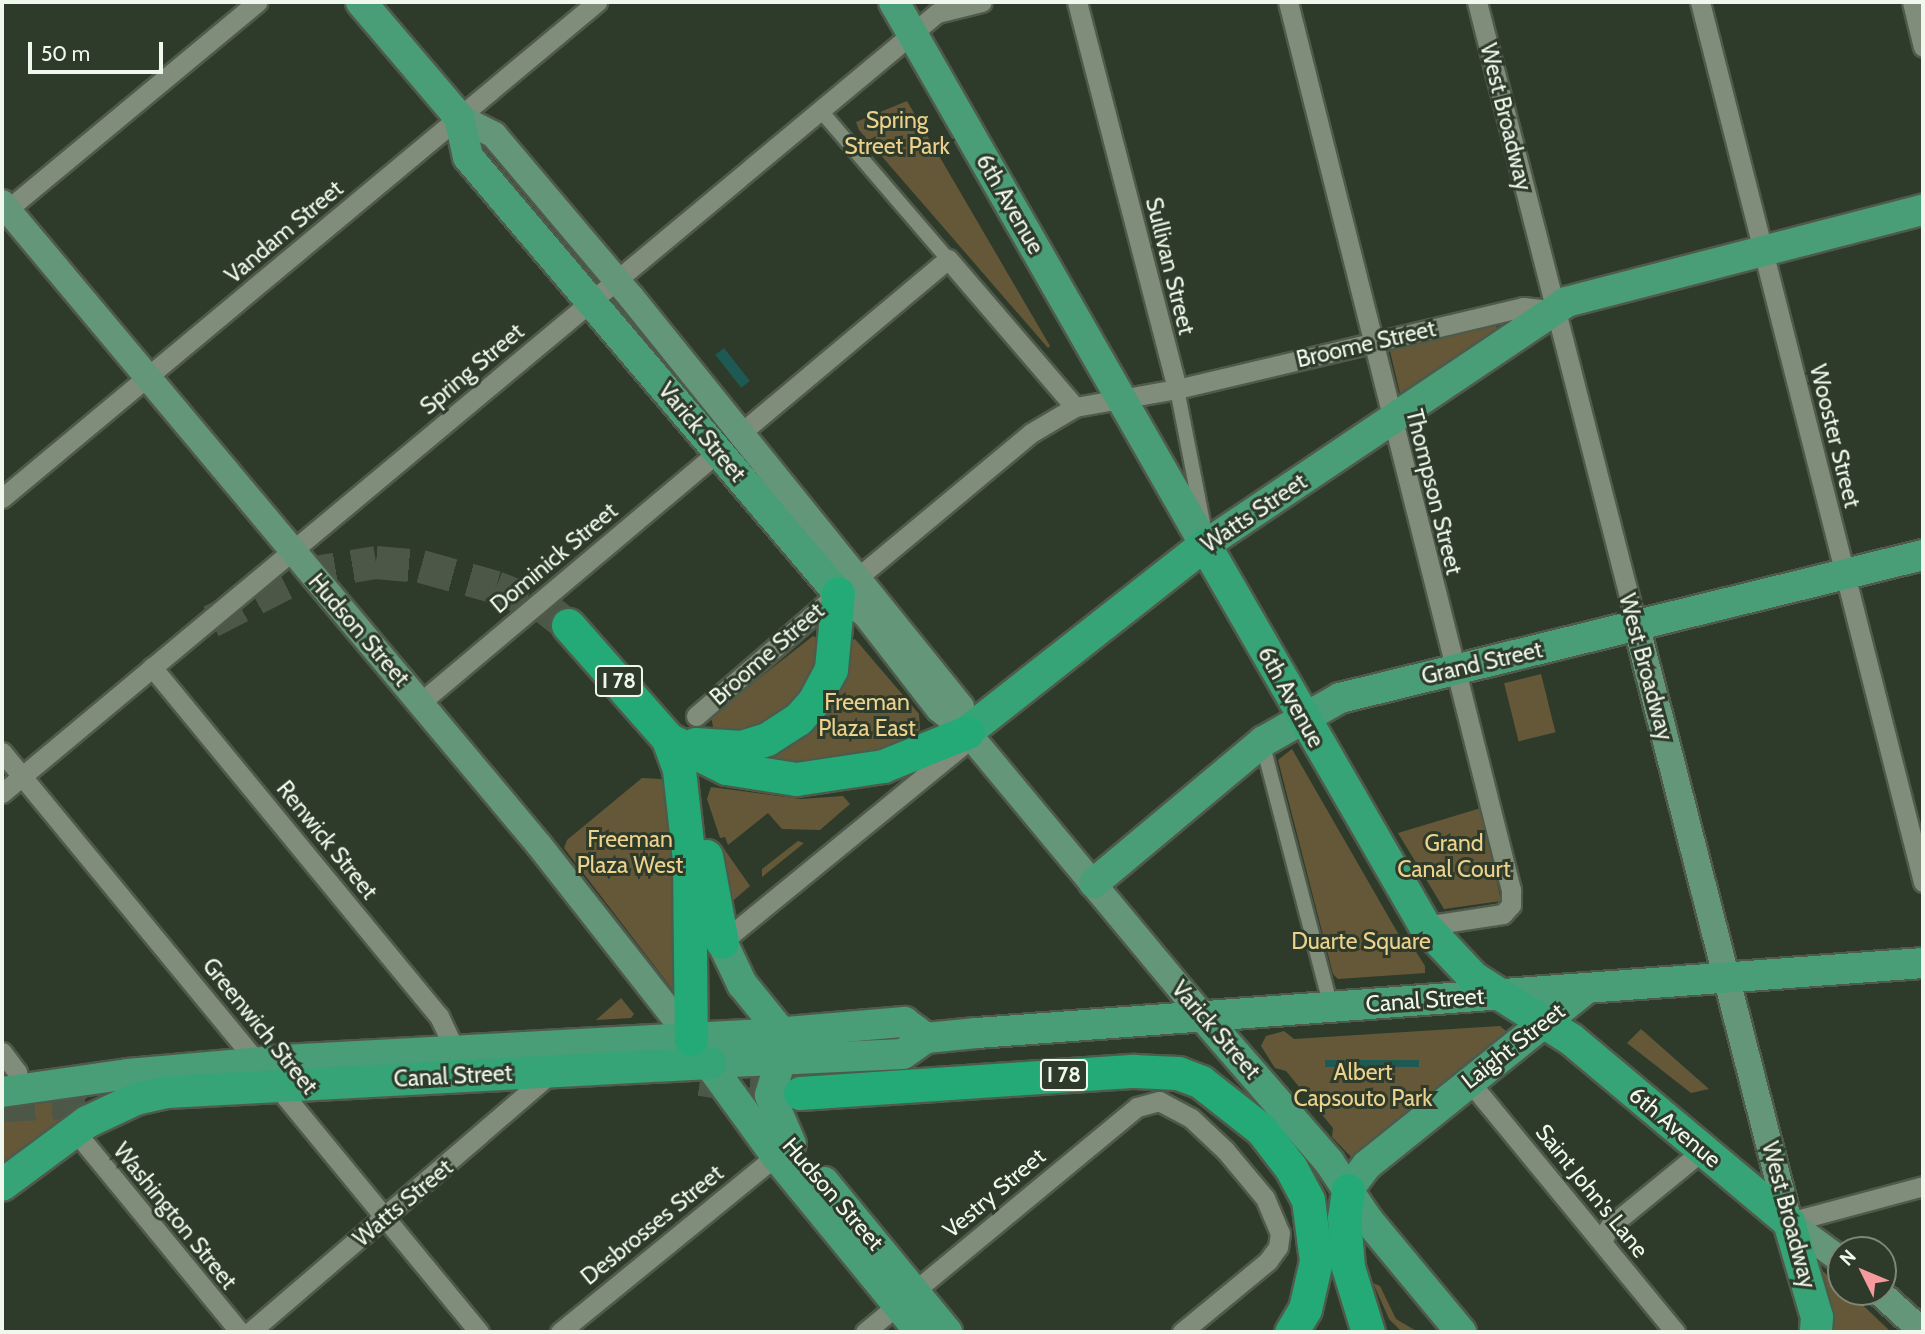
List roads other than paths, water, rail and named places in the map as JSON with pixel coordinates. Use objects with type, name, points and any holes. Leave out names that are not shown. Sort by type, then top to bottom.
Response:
[{"type":"highway","name":"6th Avenue","points":[[1205,545],[1301,718],[1425,926],[1454,960],[1545,1021],[1789,1223]]},
{"type":"highway","name":"Watts Street","points":[[970,735],[1205,545]]},
{"type":"highway","points":[[668,739],[741,747],[768,739],[798,719],[814,701],[831,669],[847,586]]},
{"type":"highway","name":"I 78","points":[[568,625],[668,739]]},
{"type":"highway","points":[[668,739],[726,768],[796,779],[883,766],[970,735]]},
{"type":"highway","points":[[668,739],[702,832],[722,942]]},
{"type":"highway","points":[[679,770],[689,860],[700,1051]]},
{"type":"highway","name":"Canal Street","points":[[2,1185],[74,1130],[152,1094],[267,1073],[553,1071],[700,1051]]},
{"type":"highway","name":"I 78","points":[[800,1093],[1134,1070],[1178,1073],[1225,1097],[1281,1154],[1312,1212],[1316,1261],[1305,1309],[1291,1332]]},
{"type":"highway","points":[[1348,1190],[1344,1218],[1348,1267],[1368,1332]]},
{"type":"highway","name":"West Broadway","points":[[1789,1223],[1817,1317],[1816,1331]]},
{"type":"highway","points":[[1268,1332],[1316,1261]]},
{"type":"main road","name":"Varick Street","points":[[361,2],[459,117],[494,135],[617,280],[742,432],[847,586]]},
{"type":"main road","name":"6th Avenue","points":[[894,2],[1205,545]]},
{"type":"main road","name":"Varick Street","points":[[459,117],[468,157],[718,452],[961,707],[970,735],[1348,1190],[1461,1332]]},
{"type":"main road","name":"Hudson Street","points":[[4,209],[421,702],[626,951],[700,1051],[906,1298],[947,1332]]},
{"type":"main road","name":"Broome Street","points":[[1553,310],[1578,297],[1923,210]]},
{"type":"main road","name":"Watts Street","points":[[1205,545],[1391,422],[1553,310]]},
{"type":"main road","name":"Grand Street","points":[[1094,883],[1262,742],[1340,698],[1457,668],[1637,628],[1923,555]]},
{"type":"main road","name":"West Broadway","points":[[1637,628],[1789,1223]]},
{"type":"main road","points":[[722,942],[742,984],[781,1046],[770,1095],[783,1150]]},
{"type":"main road","name":"Canal Street","points":[[12,1090],[267,1073],[455,1050],[700,1051],[781,1046],[904,1022],[926,1038],[1202,1014],[1923,964]]},
{"type":"main road","name":"Laight Street","points":[[1348,1190],[1363,1168],[1587,988]]},
{"type":"main road","name":"6th Avenue","points":[[1789,1223],[1827,1250]]},
{"type":"main road","name":"Hudson Street","points":[[906,1298],[920,1332]]},
{"type":"main road","points":[[1894,1306],[1923,1332]]},
{"type":"street","points":[[4,209],[257,2]]},
{"type":"street","name":"Vandam Street","points":[[2,498],[597,2]]},
{"type":"street","name":"Spring Street","points":[[2,793],[937,13],[982,2]]},
{"type":"street","name":"Sullivan Street","points":[[1077,2],[1177,390],[1205,545]]},
{"type":"street","name":"Thompson Street","points":[[1288,2],[1391,422],[1457,668],[1511,905],[1497,916],[1425,926]]},
{"type":"street","name":"West Broadway","points":[[1476,2],[1553,310],[1637,628]]},
{"type":"street","name":"Wooster Street","points":[[1700,2],[1923,882]]},
{"type":"street","points":[[1912,2],[1923,47]]},
{"type":"street","points":[[821,111],[1075,407]]},
{"type":"street","points":[[742,432],[948,259]]},
{"type":"street","name":"Broome Street","points":[[695,716],[1031,433],[1075,407],[1177,390],[1523,307],[1553,310]]},
{"type":"street","name":"Dominick Street","points":[[421,702],[718,452]]},
{"type":"street","name":"Renwick Street","points":[[152,667],[439,1016],[455,1050]]},
{"type":"street","name":"Watts Street","points":[[722,942],[970,735]]},
{"type":"street","points":[[1262,742],[1331,1006]]},
{"type":"street","name":"Greenwich Street","points":[[2,752],[479,1332]]},
{"type":"street","points":[[2,1052],[16,1072],[12,1090]]},
{"type":"street","name":"Watts Street","points":[[250,1332],[553,1071]]},
{"type":"street","name":"Saint John's Lane","points":[[1469,1081],[1675,1332]]},
{"type":"street","name":"Vestry Street","points":[[865,1332],[1137,1107],[1159,1101],[1191,1118],[1220,1144],[1265,1198],[1280,1233],[1278,1247],[1268,1261],[1182,1332]]},
{"type":"street","name":"Washington Street","points":[[74,1130],[240,1332]]},
{"type":"street","name":"Desbrosses Street","points":[[560,1332],[783,1150]]},
{"type":"street","points":[[1602,1242],[1609,1227],[1703,1150]]},
{"type":"street","points":[[1789,1223],[1923,1186]]},
{"type":"water","points":[[724,348],[750,381],[741,388],[715,355]]},
{"type":"water","points":[[1325,1060],[1419,1060],[1419,1067],[1325,1067]]},
{"type":"tunnel","points":[[211,621],[303,574],[376,562],[421,566],[496,587],[542,605],[568,625]]},
{"type":"tunnel","points":[[700,1079],[799,1093]]},
{"type":"tunnel","points":[[2,1105],[139,1099]]},
{"type":"park label","name":"Spring Street Park","points":[[897,133]]},
{"type":"park label","name":"Freeman Plaza East","points":[[867,715]]},
{"type":"park label","name":"Freeman Plaza West","points":[[630,852]]},
{"type":"park label","name":"Grand Canal Court","points":[[1454,856]]},
{"type":"park label","name":"Duarte Square","points":[[1361,941]]},
{"type":"park label","name":"Albert Capsouto Park","points":[[1363,1085]]}]
